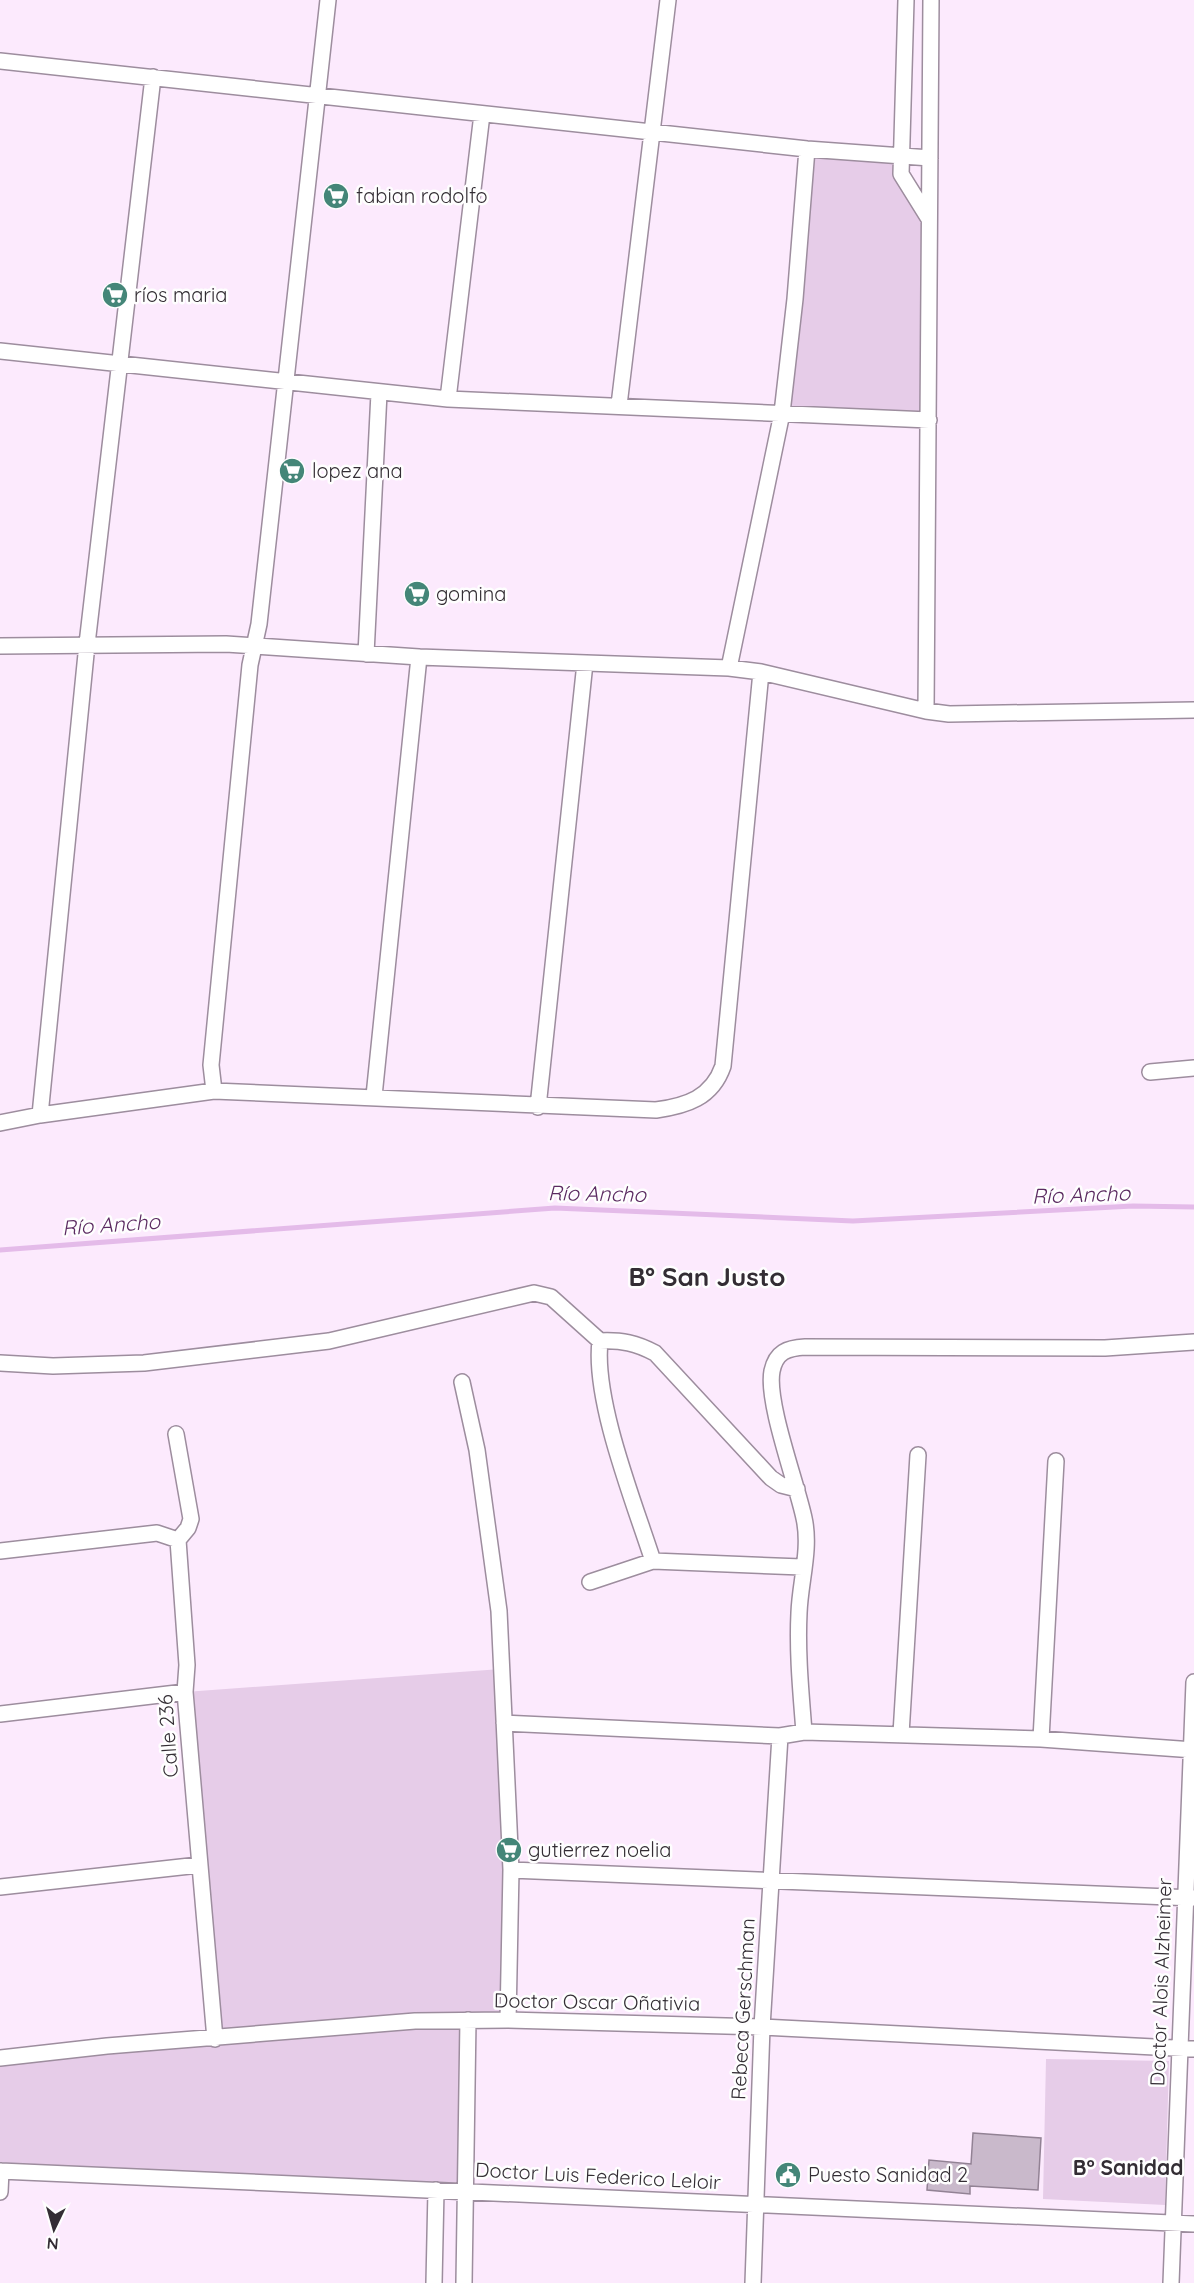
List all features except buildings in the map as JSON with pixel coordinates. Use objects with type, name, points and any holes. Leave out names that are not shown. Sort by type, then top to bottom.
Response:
[{"type":"street","points":[[214,1091],[212,1053],[250,664],[255,646],[328,0]]},
{"type":"street","points":[[619,405],[668,0]]},
{"type":"street","points":[[906,0],[906,64],[900,156],[901,174],[929,219]]},
{"type":"street","points":[[926,711],[931,0]]},
{"type":"street","points":[[0,61],[807,149],[930,158]]},
{"type":"street","points":[[40,1115],[87,644],[153,77]]},
{"type":"street","points":[[447,399],[482,114]]},
{"type":"street","points":[[729,668],[782,413],[795,299],[807,149]]},
{"type":"street","points":[[0,351],[447,399],[929,420]]},
{"type":"street","points":[[366,654],[379,393]]},
{"type":"street","points":[[0,646],[87,644],[255,646],[419,657],[729,668],[761,672],[926,711],[959,714],[1194,710]]},
{"type":"street","points":[[375,1096],[419,657]]},
{"type":"street","points":[[538,1107],[585,663]]},
{"type":"street","points":[[0,1123],[40,1115],[214,1091],[375,1096],[538,1107],[656,1110],[696,1101],[719,1080],[723,1066],[761,672]]},
{"type":"street","points":[[1150,1072],[1194,1068]]},
{"type":"street","points":[[0,1363],[53,1366],[144,1363],[329,1341],[534,1293],[551,1297],[600,1341],[622,1340],[655,1353],[771,1478],[781,1485],[797,1490]]},
{"type":"street","points":[[600,1341],[599,1376],[620,1456],[653,1560]]},
{"type":"street","points":[[804,1732],[798,1640],[802,1567],[807,1539],[772,1385],[774,1365],[784,1350],[805,1347],[1105,1348],[1194,1342]]},
{"type":"street","points":[[462,1382],[477,1450],[499,1611],[511,1870],[508,2020]]},
{"type":"street","name":"Calle 236","points":[[176,1434],[191,1520],[188,1528],[178,1539],[187,1665],[185,1692],[214,2039]]},
{"type":"street","points":[[901,1734],[918,1455]]},
{"type":"street","points":[[1041,1739],[1056,1461]]},
{"type":"street","points":[[0,1551],[157,1533],[178,1539]]},
{"type":"street","points":[[590,1582],[653,1560],[802,1567]]},
{"type":"street","name":"Doctor Alois Alzheimer","points":[[1171,2283],[1186,2049],[1194,1682]]},
{"type":"street","points":[[0,1714],[185,1692]]},
{"type":"street","points":[[504,1723],[780,1736],[804,1732],[1041,1739],[1192,1750]]},
{"type":"street","name":"Rebeca Gerschman","points":[[753,2283],[762,2027],[780,1736]]},
{"type":"street","points":[[0,1887],[200,1865]]},
{"type":"street","points":[[511,1870],[1189,1898]]},
{"type":"street","points":[[464,2283],[468,2020]]},
{"type":"street","name":"Doctor Oscar Oñativia","points":[[0,2058],[107,2046],[415,2021],[468,2020],[762,2027],[1186,2049]]},
{"type":"street","points":[[0,2192],[1,2171]]},
{"type":"street","name":"Doctor Luis Federico Leloir","points":[[1,2171],[1194,2224]]},
{"type":"street","points":[[434,2283],[436,2190]]},
{"type":"shaded area","points":[[807,149],[900,161],[929,219],[929,420],[782,406]]},
{"type":"shaded area","points":[[501,1669],[508,2020],[468,2022],[467,2191],[0,2169],[0,2059],[214,2038],[185,1692]]},
{"type":"shaded area","points":[[1046,2059],[1169,2061],[1165,2205],[1043,2199]]},
{"type":"waterway","name":"Río Ancho","points":[[0,1250],[555,1208],[853,1221],[1133,1206],[1194,1207]]},
{"type":"place","name":"fabian rodolfo","points":[[336,196]]},
{"type":"place","name":"ríos maria","points":[[115,295]]},
{"type":"place","name":"lopez ana","points":[[292,471]]},
{"type":"place","name":"gomina","points":[[417,594]]},
{"type":"place","name":"gutierrez noelia","points":[[509,1850]]},
{"type":"place","name":"Puesto Sanidad 2","points":[[788,2175]]},
{"type":"district","name":"Bº San Justo","points":[[707,1277]]},
{"type":"district","name":"B° Sanidad","points":[[1128,2168]]}]
